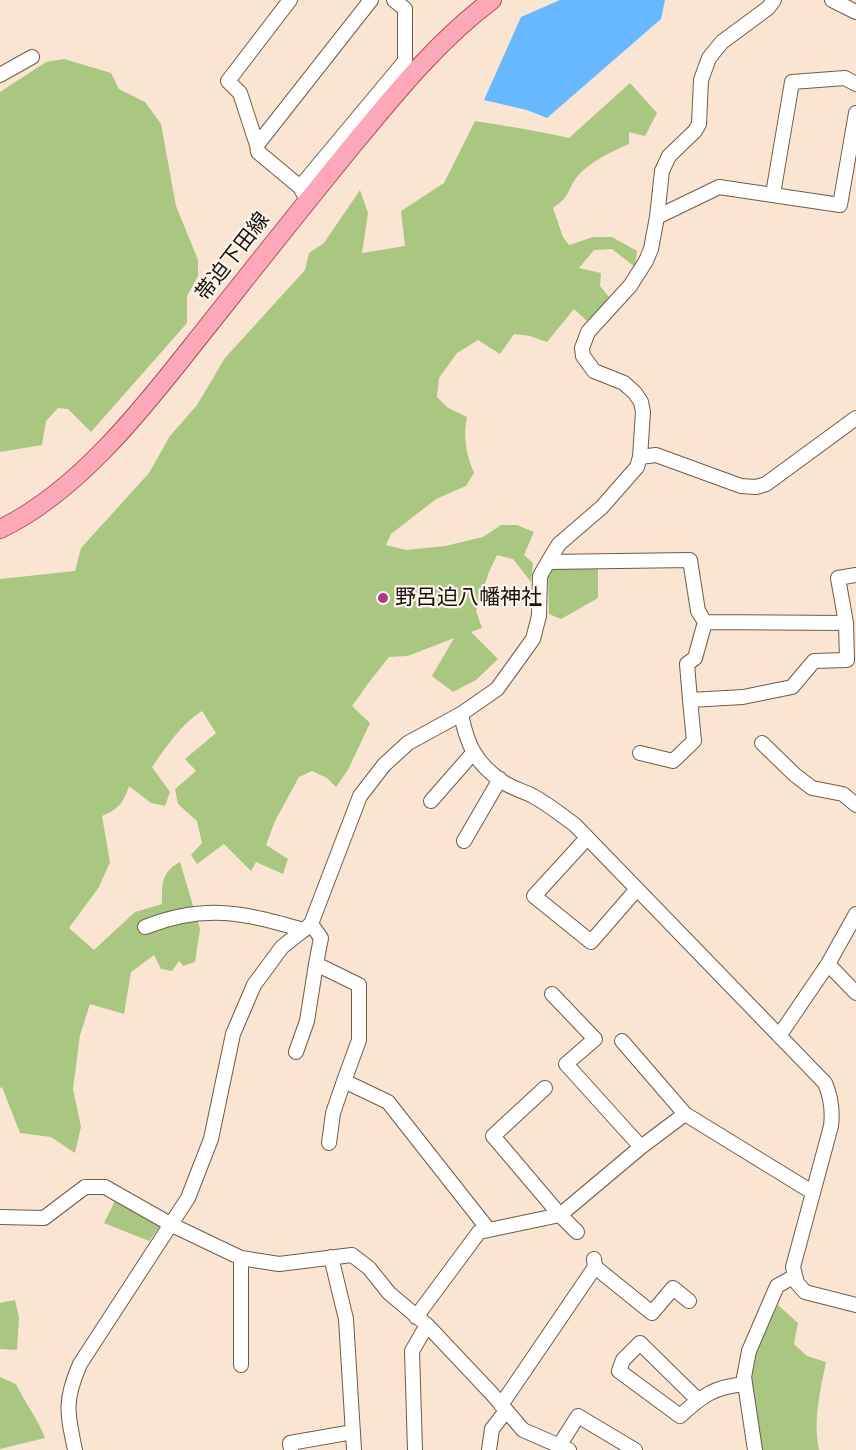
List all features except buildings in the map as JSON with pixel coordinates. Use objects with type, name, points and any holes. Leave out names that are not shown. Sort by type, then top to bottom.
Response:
[{"type":"main road","name":"帯迫下田線","points":[[0,529],[54,495],[118,437],[177,366],[303,194],[446,39],[492,0]]},
{"type":"street","points":[[290,0],[228,81],[240,93],[258,152],[303,194],[405,61],[405,9],[394,0]]},
{"type":"street","points":[[257,145],[371,0]]},
{"type":"street","points":[[75,1450],[68,1415],[69,1389],[80,1364],[188,1198],[211,1139],[233,1034],[254,985],[282,947],[308,927],[360,796],[384,765],[408,744],[460,714],[497,689],[533,639],[539,616],[540,576],[559,544],[624,484],[637,467],[640,457],[641,402],[624,383],[594,371],[583,356],[582,348],[588,332],[640,271],[651,249],[664,163],[699,124],[701,80],[709,58],[722,42],[768,8],[774,0]]},
{"type":"street","points":[[832,0],[856,12]]},
{"type":"street","points":[[0,75],[32,57]]},
{"type":"street","points":[[773,195],[792,82],[845,78],[856,84]]},
{"type":"street","points":[[657,218],[719,187],[840,205],[856,113]]},
{"type":"street","points":[[640,457],[656,455],[741,486],[756,487],[766,484],[856,418]]},
{"type":"street","points":[[548,562],[690,560],[698,611],[705,622],[695,658],[687,664],[694,741],[673,761],[640,753]]},
{"type":"street","points":[[690,700],[743,697],[792,687],[814,661],[847,660],[846,623],[838,578],[856,575]]},
{"type":"street","points":[[705,622],[846,623]]},
{"type":"street","points":[[460,714],[466,740],[484,767],[500,779],[535,797],[575,825],[825,1083],[830,1095],[831,1126],[812,1192],[794,1267],[795,1276],[797,1283],[805,1292],[856,1305]]},
{"type":"street","points":[[762,744],[812,788],[843,794],[856,805]]},
{"type":"street","points":[[431,801],[473,753]]},
{"type":"street","points":[[464,841],[500,779]]},
{"type":"street","points":[[587,838],[534,896],[591,942],[637,889]]},
{"type":"street","points":[[145,927],[169,917],[203,912],[227,912],[308,927],[321,938],[307,1021],[297,1052]]},
{"type":"street","points":[[779,1036],[828,964],[856,914]]},
{"type":"street","points":[[316,964],[359,985],[359,1041],[333,1113],[329,1143]]},
{"type":"street","points":[[828,964],[856,993]]},
{"type":"street","points":[[552,994],[595,1039],[566,1064],[640,1147]]},
{"type":"street","points":[[622,1041],[684,1114],[812,1192]]},
{"type":"street","points":[[344,1081],[388,1102],[488,1229]]},
{"type":"street","points":[[545,1088],[493,1136],[577,1232]]},
{"type":"street","points":[[415,1450],[412,1351],[422,1321],[479,1232],[560,1215],[640,1147],[684,1114]]},
{"type":"street","points":[[0,1217],[44,1218],[85,1187],[105,1187],[172,1225],[241,1257],[279,1264],[352,1255],[369,1268],[389,1293],[422,1321],[523,1430],[564,1448],[578,1416],[635,1450]]},
{"type":"street","points":[[241,1257],[241,1365]]},
{"type":"street","points":[[331,1257],[346,1319],[354,1450]]},
{"type":"street","points":[[489,1450],[492,1429],[503,1408],[594,1263],[652,1313],[673,1288],[689,1301]]},
{"type":"street","points":[[755,1450],[744,1377],[749,1351],[777,1286],[795,1276]]},
{"type":"street","points":[[698,1400],[639,1343],[623,1360],[619,1371],[680,1416],[698,1400],[722,1386],[745,1384]]},
{"type":"street","points":[[291,1450],[290,1443],[353,1432]]},
{"type":"green space","points":[[64,59],[111,73],[119,89],[145,102],[161,124],[176,206],[198,260],[198,276],[187,296],[187,323],[91,432],[68,409],[58,408],[46,421],[42,445],[0,452],[0,92],[46,62]]},
{"type":"green space","points":[[630,83],[657,113],[645,136],[629,132],[629,144],[587,167],[576,178],[565,197],[553,208],[563,237],[569,245],[593,237],[612,237],[637,251],[635,267],[612,249],[594,250],[579,268],[601,273],[600,286],[609,297],[589,323],[574,309],[547,342],[530,336],[514,334],[500,354],[478,340],[457,353],[439,378],[437,397],[448,408],[467,417],[466,445],[474,473],[466,486],[436,499],[391,534],[386,545],[406,550],[445,546],[483,537],[501,525],[517,525],[534,532],[524,555],[533,563],[531,582],[513,559],[497,555],[476,611],[482,628],[471,632],[498,659],[476,680],[453,692],[432,676],[454,638],[408,656],[389,657],[352,706],[370,723],[348,770],[336,787],[327,778],[312,771],[299,777],[275,821],[266,845],[288,859],[283,874],[256,862],[251,871],[224,844],[197,864],[191,855],[202,843],[197,821],[178,804],[175,789],[196,771],[185,759],[216,733],[202,711],[187,722],[152,767],[170,792],[165,806],[151,803],[129,786],[120,805],[102,816],[110,862],[99,887],[69,928],[94,950],[135,912],[162,904],[162,890],[166,874],[180,862],[200,929],[195,962],[183,966],[179,961],[172,971],[161,969],[154,955],[131,972],[124,1014],[90,1004],[80,1035],[73,1089],[81,1127],[75,1153],[51,1137],[20,1133],[2,1087],[0,1088],[0,579],[75,571],[81,548],[149,473],[170,436],[197,405],[225,358],[305,270],[309,253],[324,243],[360,190],[368,213],[362,253],[405,246],[401,211],[444,183],[475,121],[569,138]]},
{"type":"green space","points":[[598,567],[598,598],[561,619],[549,614],[548,573],[552,568]]},
{"type":"green space","points":[[115,1201],[161,1225],[149,1241],[104,1223]]},
{"type":"green space","points":[[15,1300],[19,1318],[17,1350],[0,1349],[0,1303]]},
{"type":"green space","points":[[778,1305],[798,1323],[794,1344],[807,1356],[826,1362],[817,1417],[819,1450],[758,1450],[747,1398],[750,1359]]},
{"type":"green space","points":[[0,1377],[16,1384],[45,1438],[0,1449]]},
{"type":"water","points":[[560,0],[665,0],[661,19],[547,118],[527,110],[484,100],[521,17]]},
{"type":"place","name":"野呂迫八幡神社","points":[[383,598]]}]
